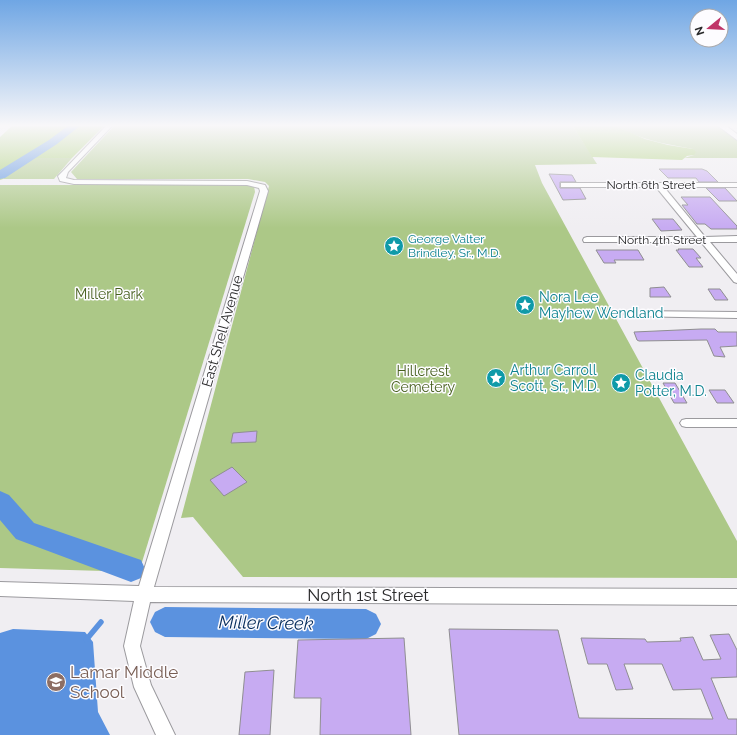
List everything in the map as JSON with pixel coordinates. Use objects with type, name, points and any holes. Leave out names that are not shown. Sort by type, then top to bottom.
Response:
[{"type":"street","name":"East Shell Avenue","points":[[78,159],[62,176],[63,179],[74,182],[247,183],[256,184],[262,187],[264,191],[144,594],[132,646],[143,687],[166,735]]},
{"type":"street","name":"North 6th Street","points":[[564,184],[737,185]]},
{"type":"street","points":[[658,185],[737,280]]},
{"type":"street","name":"North 4th Street","points":[[587,240],[737,239]]},
{"type":"street","points":[[629,314],[737,315]]},
{"type":"street","points":[[686,423],[737,423]]},
{"type":"street","name":"North 1st Street","points":[[0,589],[144,594],[737,597]]},
{"type":"green space","points":[[0,159],[27,159],[3,179],[0,180]]},
{"type":"green space","points":[[27,159],[71,159],[54,179],[3,179]]},
{"type":"green space","name":"Hillcrest Cemetery","points":[[83,159],[594,159],[597,164],[535,165],[542,183],[737,541],[737,578],[243,577],[193,517],[181,518],[269,186],[265,182],[248,179],[77,179],[71,172]]},
{"type":"green space","name":"Miller Park","points":[[0,185],[254,186],[255,192],[139,572],[0,568]]},
{"type":"water","name":"Lamar Middle School","points":[[13,629],[85,632],[93,642],[98,712],[110,735],[0,735],[0,633]]},
{"type":"building","points":[[659,169],[702,169],[707,171],[718,182],[699,182],[696,178],[668,178]]},
{"type":"building","points":[[549,174],[572,175],[576,182],[560,182],[560,188],[580,188],[586,199],[563,200]]},
{"type":"building","points":[[706,188],[725,188],[737,201],[719,201]]},
{"type":"building","points":[[681,197],[710,197],[737,226],[737,229],[711,229],[705,224],[697,224],[682,205],[688,205]]},
{"type":"building","points":[[652,219],[673,219],[682,230],[661,231]]},
{"type":"building","points":[[678,249],[693,249],[701,258],[696,258],[703,267],[689,267],[676,250],[679,250]]},
{"type":"building","points":[[596,250],[638,250],[644,260],[614,260],[616,263],[604,263]]},
{"type":"building","points":[[664,287],[671,297],[650,297],[650,288]]},
{"type":"building","points":[[708,289],[720,289],[728,300],[715,300]]},
{"type":"building","points":[[715,329],[718,332],[737,332],[737,346],[720,347],[725,357],[714,356],[707,340],[639,341],[637,340],[634,332]]},
{"type":"building","points":[[663,383],[675,383],[687,403],[674,403]]},
{"type":"building","points":[[709,390],[725,390],[734,403],[717,403]]},
{"type":"building","points":[[257,431],[256,442],[231,443],[233,433]]},
{"type":"building","points":[[232,467],[247,482],[224,496],[210,480]]},
{"type":"building","points":[[449,629],[558,630],[579,718],[713,719],[701,689],[673,690],[662,664],[624,664],[633,689],[616,690],[607,664],[588,664],[581,638],[645,639],[647,642],[681,641],[680,638],[693,637],[703,660],[721,659],[710,635],[729,634],[737,650],[737,677],[711,678],[728,719],[737,719],[737,735],[459,735]]},
{"type":"building","points":[[404,638],[411,735],[320,735],[321,698],[294,698],[298,640]]},
{"type":"building","points":[[274,670],[270,735],[239,735],[245,672]]},
{"type":"waterway","points":[[0,175],[25,159]]},
{"type":"waterway","name":"Miller Creek","points":[[0,502],[25,531],[131,569]]},
{"type":"waterway","points":[[86,640],[101,622]]},
{"type":"waterway","name":"Miller Creek","points":[[165,622],[366,624]]},
{"type":"place","name":"George Valter Brindley, Sr., M.D.","points":[[394,246]]},
{"type":"place","name":"Nora Lee Mayhew Wendland","points":[[525,305]]},
{"type":"place","name":"Arthur Carroll Scott, Sr., M.D.","points":[[496,378]]},
{"type":"place","name":"Claudia Potter, M.D.","points":[[621,383]]},
{"type":"place","name":"Lamar Middle School","points":[[56,682]]}]
